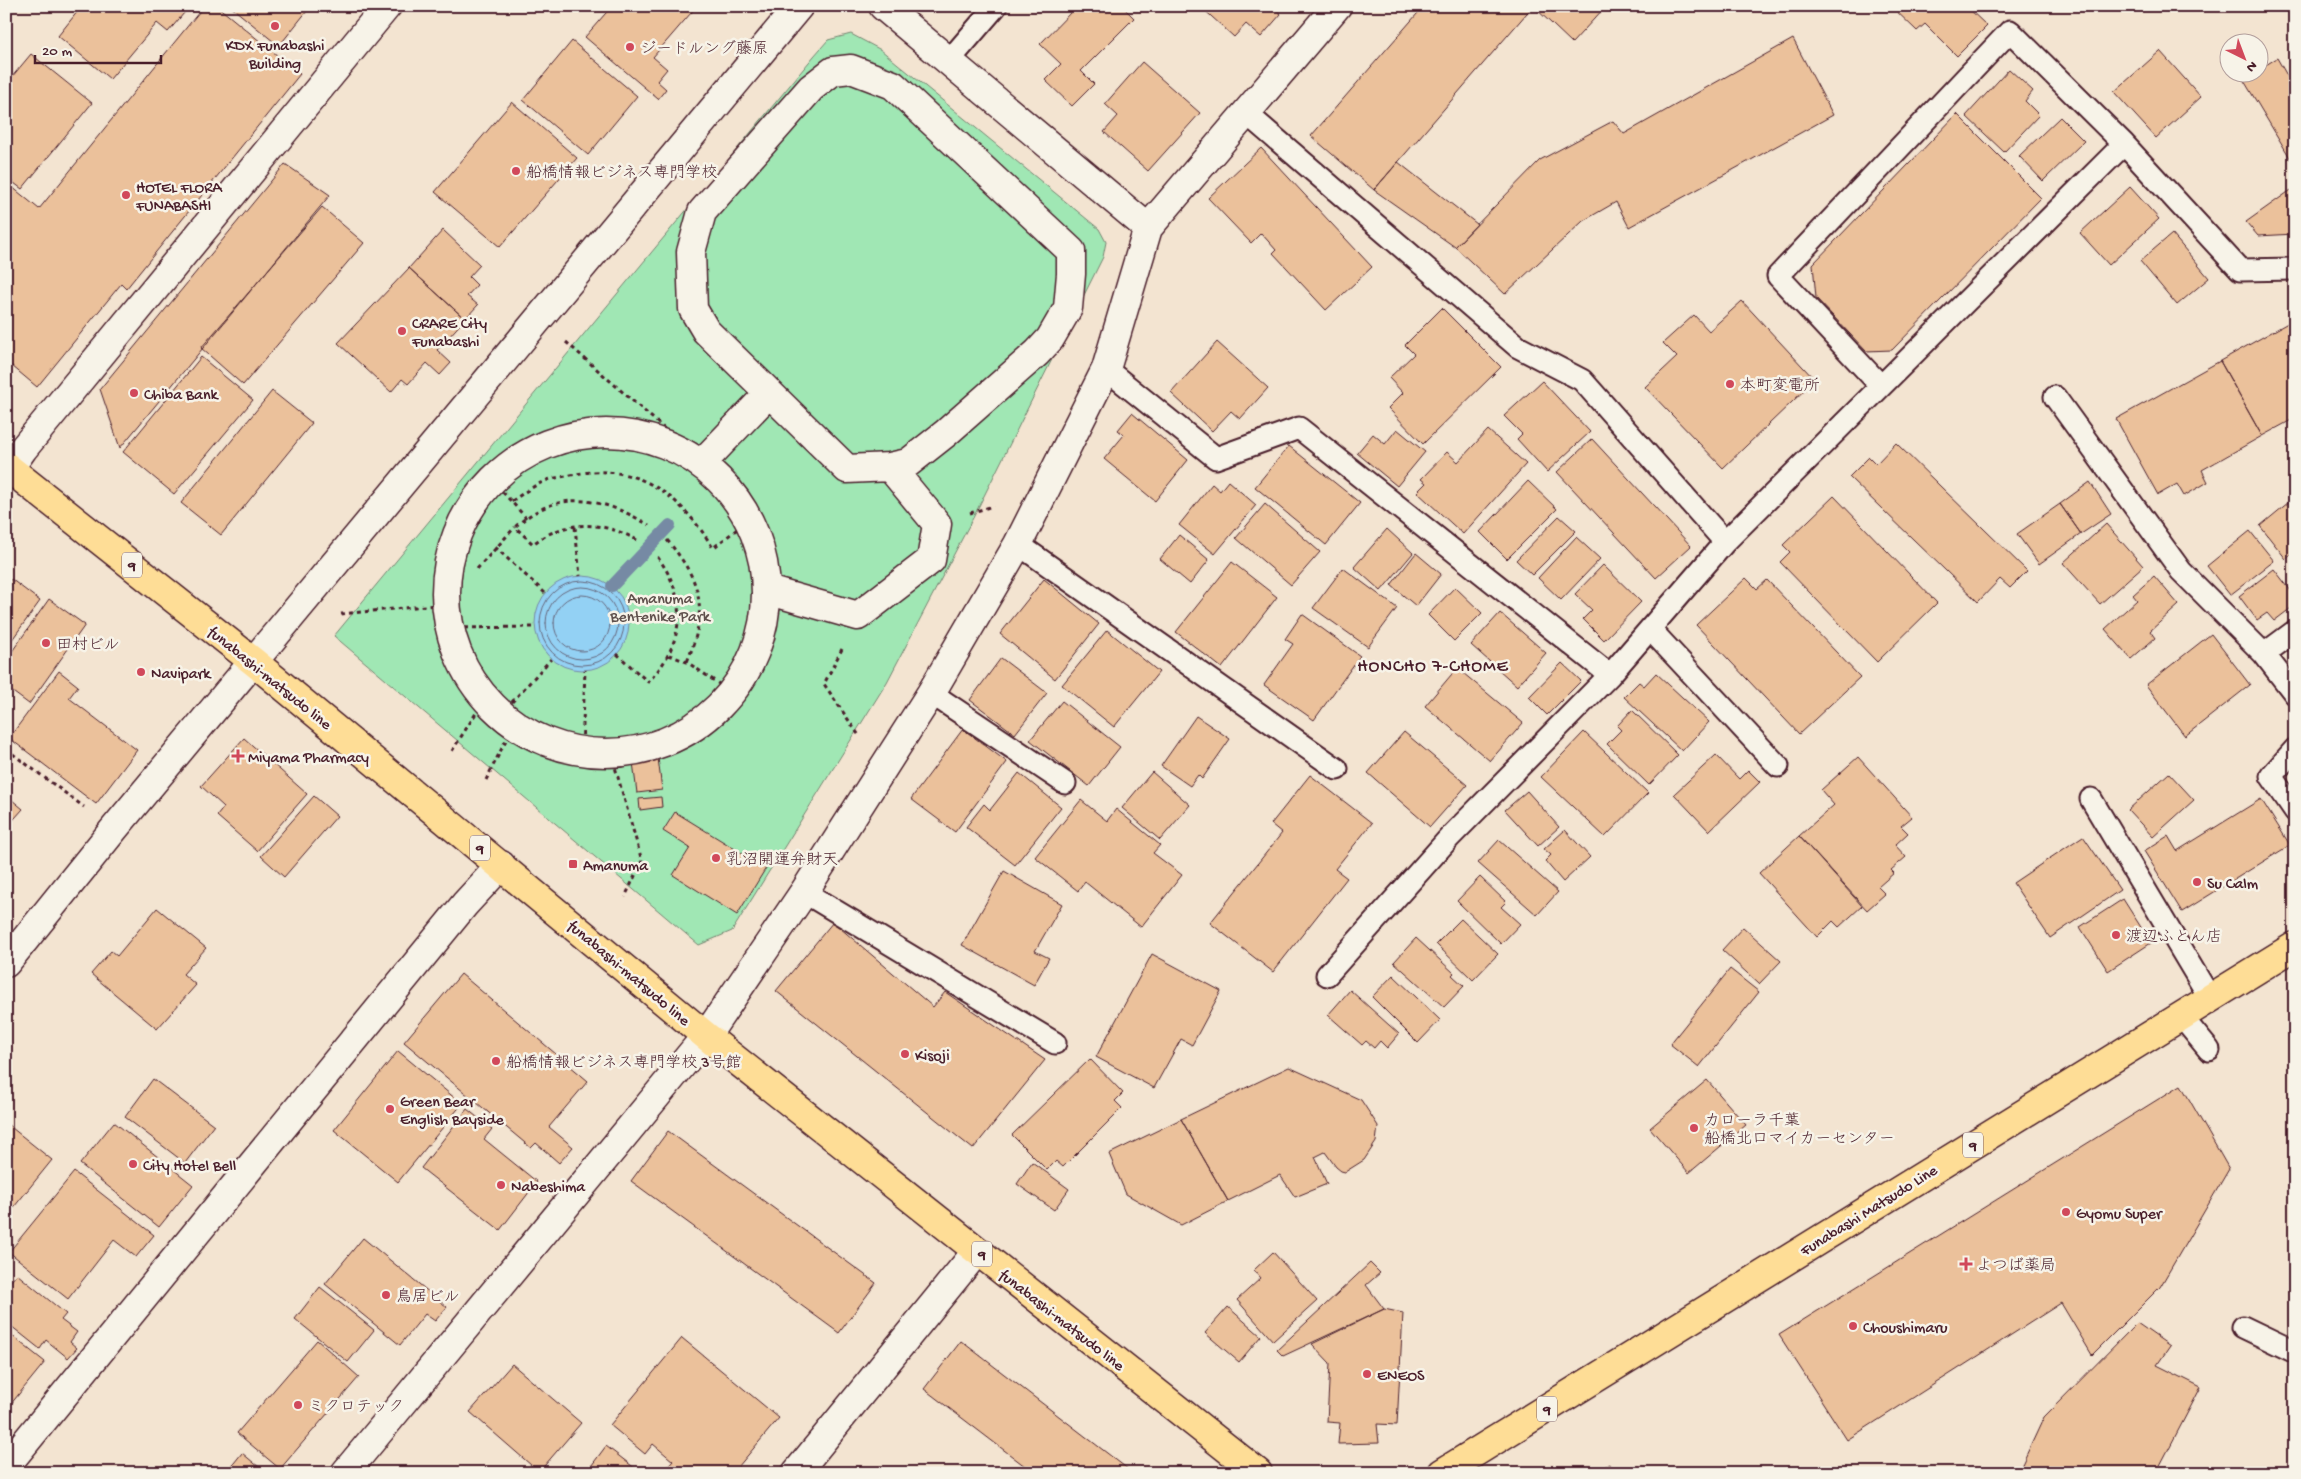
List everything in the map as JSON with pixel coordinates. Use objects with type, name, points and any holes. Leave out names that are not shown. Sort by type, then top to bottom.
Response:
[{"type":"main road","name":"funabashi-matsudo line","points":[[8,467],[254,662],[706,1036],[1258,1473]]},
{"type":"main road","name":"Funabashi Matsudo Line","points":[[1442,1473],[2295,946]]},
{"type":"street","points":[[8,467],[387,6]]},
{"type":"street","points":[[6,963],[114,829],[799,6]]},
{"type":"street","points":[[883,6],[1148,228]]},
{"type":"street","points":[[345,1473],[706,1036],[804,892],[931,693],[1018,544],[1106,369],[1148,228],[1337,6]]},
{"type":"street","points":[[852,69],[893,86],[1071,251],[1068,308],[1050,339],[925,452],[908,463],[890,467],[847,469],[706,331],[693,309],[692,252],[702,212],[811,88],[833,71],[852,69]]},
{"type":"street","points":[[702,463],[770,393]]},
{"type":"street","points":[[605,432],[646,436],[684,452],[702,463],[729,489],[750,520],[759,542],[765,566],[766,612],[757,648],[732,693],[707,717],[678,736],[646,748],[611,753],[582,752],[558,746],[536,737],[500,712],[463,666],[448,616],[447,570],[456,537],[471,507],[492,480],[519,458],[544,445],[563,438],[605,432]]},
{"type":"street","points":[[767,590],[858,616],[931,560],[937,524],[890,467]]},
{"type":"street","points":[[6,1466],[465,904],[501,865]]},
{"type":"street","points":[[796,1473],[977,1251]]},
{"type":"lane","points":[[948,62],[996,6]]},
{"type":"lane","points":[[1881,386],[1778,276],[2010,32],[2124,144],[2240,270],[2295,269]]},
{"type":"lane","points":[[1246,113],[1518,347],[1582,380],[1725,542]]},
{"type":"lane","points":[[1326,975],[1450,837],[1610,676],[1725,542],[2124,144]]},
{"type":"lane","points":[[1106,369],[1216,458],[1299,428],[1610,676]]},
{"type":"lane","points":[[2054,397],[2181,571],[2264,654],[2295,694]]},
{"type":"lane","points":[[1018,544],[1337,768]]},
{"type":"lane","points":[[1650,629],[1778,766]]},
{"type":"lane","points":[[2264,654],[2295,631]]},
{"type":"lane","points":[[931,693],[1065,783]]},
{"type":"lane","points":[[2295,749],[2271,776],[2295,812]]},
{"type":"lane","points":[[2091,799],[2210,998]]},
{"type":"lane","points":[[804,892],[1055,1044]]},
{"type":"lane","points":[[2181,1016],[2209,1050]]},
{"type":"lane","points":[[2243,1327],[2295,1352]]},
{"type":"path","points":[[562,338],[702,463]]},
{"type":"path","points":[[512,500],[545,481],[578,474],[607,471],[634,478],[661,489],[701,528],[714,548],[750,520]]},
{"type":"path","points":[[492,480],[512,500],[526,518]]},
{"type":"path","points":[[477,569],[515,527],[526,518],[554,505],[583,500],[613,506],[649,525]]},
{"type":"path","points":[[515,527],[533,544],[556,530],[575,526],[601,526],[618,530],[637,540]]},
{"type":"path","points":[[575,526],[580,576]]},
{"type":"path","points":[[667,540],[689,572],[700,604],[696,635],[687,662]]},
{"type":"path","points":[[495,547],[545,593]]},
{"type":"path","points":[[617,654],[648,682],[662,668],[676,639],[679,615],[675,592],[668,570],[656,555]]},
{"type":"path","points":[[333,615],[448,616],[535,627]]},
{"type":"path","points":[[628,616],[679,615]]},
{"type":"path","points":[[858,616],[824,684],[860,738]]},
{"type":"path","points":[[669,655],[687,662],[732,693]]},
{"type":"path","points":[[452,751],[500,712],[551,659]]},
{"type":"path","points":[[582,752],[585,670]]},
{"type":"path","points":[[486,780],[500,712]]},
{"type":"path","points":[[6,750],[114,829]]},
{"type":"path","points":[[611,753],[642,861],[625,897]]},
{"type":"green space","name":"Amanuma Bentenike Park","points":[[851,34],[881,50],[1099,229],[1106,242],[1103,257],[974,516],[887,682],[732,931],[699,945],[334,636],[814,56],[828,40]]},
{"type":"water","points":[[582,576],[600,580],[615,590],[625,605],[629,623],[625,641],[615,656],[600,666],[582,670],[564,666],[549,656],[539,641],[535,623],[539,605],[549,590],[564,580]]},
{"type":"building","points":[[82,6],[190,6],[168,32],[157,23],[110,79],[58,36]]},
{"type":"building","name":"HOTEL FLORA FUNABASHI","points":[[204,6],[217,6],[300,74],[126,289],[121,284],[37,387],[6,361],[6,182],[39,209]]},
{"type":"building","name":"KDX Funabashi Building","points":[[230,6],[311,6],[279,46]]},
{"type":"building","name":"ジードルング藤原","points":[[612,6],[697,6],[653,57],[667,69],[657,81],[666,89],[658,99],[585,37]]},
{"type":"building","points":[[1071,6],[1122,6],[1134,18],[1081,71],[1094,84],[1072,106],[1045,80],[1061,64],[1040,44],[1074,9]]},
{"type":"building","points":[[1200,6],[1275,6],[1274,8],[1281,14],[1261,37],[1246,24],[1234,37]]},
{"type":"building","points":[[1424,6],[1533,6],[1374,190],[1311,136]]},
{"type":"building","points":[[1533,6],[1606,6],[1572,43]]},
{"type":"building","points":[[1891,6],[1966,6],[1987,26],[1957,56],[1925,24],[1917,31]]},
{"type":"building","points":[[1793,39],[1833,115],[1629,227],[1616,202],[1583,221],[1505,294],[1455,247],[1540,160],[1613,121],[1624,134]]},
{"type":"building","points":[[572,41],[637,96],[588,155],[523,100]]},
{"type":"building","points":[[2160,51],[2201,97],[2156,138],[2114,92]]},
{"type":"building","points":[[31,54],[92,103],[22,189],[6,177],[6,84]]},
{"type":"building","points":[[2277,58],[2293,86],[2295,85],[2295,166],[2245,82],[2268,82],[2268,64]]},
{"type":"building","points":[[1142,62],[1200,113],[1148,171],[1104,132],[1118,116],[1105,104]]},
{"type":"building","points":[[2009,69],[2033,91],[2025,101],[2039,115],[2004,152],[1966,116]]},
{"type":"building","points":[[512,102],[577,158],[500,247],[435,192]]},
{"type":"building","points":[[1957,114],[2041,198],[1892,350],[1866,351],[1816,298],[1813,264]]},
{"type":"building","points":[[2060,117],[2084,141],[2043,181],[2019,156]]},
{"type":"building","points":[[1261,148],[1372,267],[1326,310],[1273,253],[1276,250],[1261,233],[1251,243],[1208,198]]},
{"type":"building","points":[[1398,162],[1477,224],[1455,247],[1374,190]]},
{"type":"building","points":[[285,164],[330,195],[120,448],[100,389]]},
{"type":"building","points":[[2130,187],[2159,219],[2109,265],[2080,233]]},
{"type":"building","points":[[2291,190],[2295,195],[2295,234],[2258,236],[2246,222]]},
{"type":"building","points":[[322,207],[364,243],[243,385],[201,348]]},
{"type":"building","points":[[443,230],[480,265],[469,277],[477,285],[467,296],[478,305],[465,319],[409,268]]},
{"type":"building","points":[[2172,234],[2209,278],[2177,305],[2140,261]]},
{"type":"building","name":"CRARE City Funabashi","points":[[409,268],[465,319],[437,350],[451,363],[440,375],[427,363],[408,384],[402,379],[391,392],[338,343]]},
{"type":"building","name":"本町変電所","points":[[1742,301],[1815,380],[1723,468],[1645,387],[1677,357],[1663,343],[1694,315],[1709,331]]},
{"type":"building","points":[[1442,308],[1501,367],[1423,444],[1388,408],[1403,393],[1389,378],[1414,354],[1405,345]]},
{"type":"building","points":[[2295,319],[2295,418],[2262,436],[2220,361]]},
{"type":"building","points":[[1217,342],[1268,388],[1240,419],[1231,411],[1212,431],[1171,393]]},
{"type":"building","points":[[201,357],[253,400],[174,494],[123,452]]},
{"type":"building","points":[[2220,361],[2262,436],[2202,470],[2208,482],[2184,496],[2177,484],[2158,495],[2116,419]]},
{"type":"building","points":[[1542,381],[1590,432],[1547,472],[1517,439],[1522,434],[1504,416]]},
{"type":"building","points":[[272,391],[312,423],[221,535],[181,503]]},
{"type":"building","points":[[1132,413],[1188,460],[1155,501],[1104,459],[1124,435],[1118,430]]},
{"type":"building","points":[[1397,429],[1425,452],[1397,486],[1357,453],[1373,434],[1385,444]]},
{"type":"building","points":[[1488,430],[1526,464],[1463,534],[1417,492],[1426,483],[1421,479],[1447,452],[1458,462]]},
{"type":"building","points":[[1592,439],[1691,546],[1656,578],[1557,472]]},
{"type":"building","points":[[1896,443],[2027,571],[2010,588],[2000,579],[1978,602],[1849,477],[1869,457],[1876,464]]},
{"type":"building","points":[[1289,446],[1360,503],[1326,545],[1255,487]]},
{"type":"building","points":[[1228,481],[1256,505],[1215,554],[1179,525],[1212,484],[1220,491]]},
{"type":"building","points":[[1528,481],[1557,509],[1507,559],[1480,532]]},
{"type":"building","points":[[2090,482],[2111,514],[2081,534],[2060,504]]},
{"type":"building","points":[[1834,496],[1937,603],[1877,662],[1780,562],[1790,552],[1783,545]]},
{"type":"building","points":[[2289,502],[2295,509],[2295,552],[2286,559],[2260,526]]},
{"type":"building","points":[[1265,504],[1320,552],[1291,585],[1236,538]]},
{"type":"building","points":[[2060,504],[2081,534],[2039,564],[2017,534]]},
{"type":"building","points":[[1559,516],[1576,531],[1532,575],[1516,560]]},
{"type":"building","points":[[2106,524],[2143,566],[2100,604],[2063,563]]},
{"type":"building","points":[[1387,529],[1413,553],[1381,591],[1354,567]]},
{"type":"building","points":[[2250,531],[2274,561],[2230,595],[2207,566]]},
{"type":"building","points":[[1179,535],[1209,560],[1190,584],[1160,559]]},
{"type":"building","points":[[1576,537],[1600,559],[1561,600],[1538,578]]},
{"type":"building","points":[[1416,553],[1441,574],[1416,606],[1391,585]]},
{"type":"building","points":[[1232,562],[1277,597],[1222,668],[1176,632]]},
{"type":"building","points":[[1603,565],[1641,602],[1604,640],[1583,619],[1592,610],[1575,594]]},
{"type":"building","points":[[1343,568],[1397,608],[1368,647],[1313,608]]},
{"type":"building","points":[[2274,569],[2295,596],[2295,605],[2274,621],[2267,613],[2257,620],[2239,596]]},
{"type":"building","points":[[2154,576],[2179,605],[2150,631],[2155,638],[2131,659],[2105,629],[2137,600],[2133,595]]},
{"type":"building","points":[[1746,578],[1757,589],[1767,580],[1860,677],[1799,734],[1696,625]]},
{"type":"building","points":[[11,579],[40,601],[6,648],[6,586]]},
{"type":"building","points":[[1044,579],[1099,624],[1055,679],[1000,634]]},
{"type":"building","points":[[1455,587],[1482,613],[1454,641],[1428,615]]},
{"type":"building","name":"田村ビル","points":[[49,599],[85,625],[29,704],[6,687],[6,660]]},
{"type":"building","points":[[1500,613],[1546,653],[1517,686],[1471,645]]},
{"type":"building","points":[[1302,614],[1360,656],[1314,720],[1264,685],[1293,644],[1285,639]]},
{"type":"building","points":[[1107,630],[1159,672],[1114,727],[1062,685]]},
{"type":"building","points":[[2211,634],[2250,685],[2185,736],[2146,685]]},
{"type":"building","points":[[1001,658],[1047,693],[1015,734],[970,700]]},
{"type":"building","points":[[1562,663],[1581,681],[1547,715],[1529,697]]},
{"type":"building","points":[[1457,668],[1523,723],[1490,761],[1425,706]]},
{"type":"building","points":[[59,671],[78,686],[69,698],[137,750],[96,804],[9,738]]},
{"type":"building","points":[[1656,673],[1709,722],[1682,751],[1624,697],[1639,682],[1644,686]]},
{"type":"building","points":[[1062,701],[1120,747],[1089,786],[1030,740]]},
{"type":"building","points":[[1632,710],[1678,755],[1649,785],[1607,744],[1621,730],[1617,726]]},
{"type":"building","points":[[1196,716],[1230,739],[1202,779],[1198,775],[1190,786],[1161,766]]},
{"type":"building","points":[[963,729],[1007,762],[955,832],[911,799]]},
{"type":"building","points":[[1404,732],[1467,785],[1430,827],[1368,773]]},
{"type":"building","points":[[1584,732],[1648,793],[1605,837],[1541,777]]},
{"type":"building","points":[[244,738],[307,794],[257,851],[217,816],[224,807],[201,786]]},
{"type":"building","points":[[1716,755],[1739,779],[1748,770],[1760,782],[1709,831],[1674,794]]},
{"type":"building","points":[[1858,757],[1912,817],[1901,826],[1908,833],[1895,845],[1906,857],[1891,870],[1894,873],[1878,887],[1885,894],[1867,910],[1799,836],[1834,805],[1821,790]]},
{"type":"building","points":[[658,758],[662,790],[637,793],[633,762]]},
{"type":"building","points":[[1152,772],[1190,805],[1160,840],[1122,808]]},
{"type":"building","points":[[1019,773],[1061,807],[1015,865],[966,827],[984,804],[990,810]]},
{"type":"building","points":[[2169,773],[2194,800],[2153,837],[2128,810]]},
{"type":"building","points":[[1310,775],[1372,823],[1335,869],[1347,878],[1273,972],[1210,923],[1282,833],[1271,824]]},
{"type":"building","points":[[1527,791],[1559,827],[1538,846],[1505,810]]},
{"type":"building","points":[[6,795],[23,809],[6,828]]},
{"type":"building","points":[[314,796],[337,816],[284,877],[261,856]]},
{"type":"building","points":[[661,797],[662,807],[640,810],[639,799]]},
{"type":"building","name":"Su Calm","points":[[2261,799],[2290,845],[2182,912],[2144,851],[2168,836],[2177,851]]},
{"type":"building","points":[[1081,800],[1107,821],[1116,809],[1160,845],[1153,853],[1182,875],[1141,927],[1085,882],[1078,891],[1035,857]]},
{"type":"building","name":"乳沼開運弁財天","points":[[675,812],[766,868],[737,915],[673,875],[690,848],[663,831]]},
{"type":"building","points":[[1565,830],[1590,857],[1563,882],[1545,861],[1551,855],[1544,849]]},
{"type":"building","points":[[1799,836],[1862,906],[1839,927],[1833,921],[1817,937],[1759,873]]},
{"type":"building","points":[[2083,836],[2120,890],[2050,938],[2013,883]]},
{"type":"building","points":[[1499,840],[1558,892],[1537,915],[1478,863]]},
{"type":"building","points":[[1004,871],[1062,904],[1035,951],[1049,958],[1034,985],[962,945]]},
{"type":"building","points":[[1480,877],[1506,902],[1501,907],[1520,924],[1501,944],[1457,901]]},
{"type":"building","name":"渡辺ふとん店","points":[[2123,899],[2151,943],[2108,971],[2080,927]]},
{"type":"building","points":[[157,908],[206,948],[183,974],[196,985],[157,1029],[91,974],[111,951],[117,956]]},
{"type":"building","points":[[1461,919],[1498,954],[1473,980],[1436,944]]},
{"type":"building","points":[[833,922],[933,1007],[945,992],[1045,1060],[973,1149],[776,991]]},
{"type":"building","points":[[1743,927],[1781,961],[1759,984],[1722,950]]},
{"type":"building","points":[[1416,938],[1454,973],[1452,975],[1464,986],[1444,1007],[1394,962]]},
{"type":"building","points":[[1152,954],[1221,991],[1192,1045],[1181,1039],[1154,1088],[1096,1057]]},
{"type":"building","points":[[1730,969],[1759,992],[1699,1067],[1670,1044]]},
{"type":"building","name":"船橋情報ビジネス専門学校 3号館","points":[[461,974],[588,1081],[549,1127],[573,1147],[559,1163],[536,1143],[531,1148],[404,1042]]},
{"type":"building","points":[[1393,975],[1440,1020],[1418,1043],[1372,997]]},
{"type":"building","points":[[1350,990],[1399,1034],[1387,1048],[1380,1041],[1374,1048],[1366,1041],[1362,1045],[1328,1015]]},
{"type":"building","points":[[398,1051],[462,1104],[398,1182],[334,1130]]},
{"type":"building","points":[[1090,1059],[1123,1093],[1115,1101],[1122,1108],[1063,1167],[1056,1161],[1047,1170],[1012,1135]]},
{"type":"building","points":[[1289,1067],[1361,1100],[1378,1126],[1376,1142],[1364,1160],[1345,1172],[1336,1167],[1325,1152],[1315,1157],[1327,1184],[1295,1197],[1280,1175],[1228,1201],[1181,1119]]},
{"type":"building","points":[[153,1079],[214,1125],[185,1163],[125,1117]]},
{"type":"building","points":[[1707,1080],[1746,1125],[1689,1173],[1650,1128]]},
{"type":"building","points":[[2181,1085],[2229,1169],[2160,1287],[2092,1355],[2061,1303],[1847,1440],[1779,1335]]},
{"type":"building","points":[[467,1109],[492,1129],[484,1139],[537,1182],[500,1230],[421,1168]]},
{"type":"building","points":[[1181,1119],[1228,1201],[1181,1225],[1126,1194],[1109,1154]]},
{"type":"building","points":[[114,1122],[193,1185],[159,1227],[80,1164]]},
{"type":"building","points":[[6,1125],[52,1160],[6,1217]]},
{"type":"building","points":[[668,1131],[876,1283],[839,1333],[631,1181]]},
{"type":"building","points":[[1032,1162],[1069,1189],[1054,1210],[1017,1184]]},
{"type":"building","points":[[74,1172],[154,1235],[136,1257],[114,1240],[68,1299],[9,1252]]},
{"type":"building","name":"鳥居ビル","points":[[363,1238],[447,1307],[435,1321],[425,1314],[400,1345],[325,1284]]},
{"type":"building","points":[[1273,1252],[1317,1301],[1273,1341],[1237,1300],[1261,1278],[1254,1270]]},
{"type":"building","points":[[1370,1263],[1380,1273],[1366,1285],[1384,1309],[1283,1356],[1277,1350]]},
{"type":"building","points":[[17,1274],[66,1314],[61,1320],[77,1332],[70,1342],[77,1348],[68,1358],[46,1340],[40,1349],[6,1322],[6,1287]]},
{"type":"building","points":[[320,1287],[374,1330],[348,1362],[295,1319]]},
{"type":"building","points":[[1228,1307],[1261,1336],[1239,1362],[1205,1333]]},
{"type":"building","points":[[1384,1309],[1403,1313],[1397,1425],[1377,1424],[1379,1443],[1338,1444],[1340,1423],[1327,1422],[1330,1363],[1312,1344]]},
{"type":"building","points":[[2137,1323],[2170,1346],[2157,1365],[2201,1387],[2156,1473],[2018,1473],[2044,1417]]},
{"type":"building","points":[[6,1331],[45,1362],[10,1405],[6,1402]]},
{"type":"building","points":[[682,1338],[779,1418],[733,1473],[668,1473],[665,1470],[673,1461],[653,1444],[645,1454],[610,1425]]},
{"type":"building","name":"ミクロテック","points":[[317,1340],[359,1377],[280,1469],[237,1433]]},
{"type":"building","points":[[961,1341],[1133,1473],[1034,1473],[924,1389]]},
{"type":"building","points":[[512,1364],[581,1423],[539,1472],[470,1412]]},
{"type":"building","points":[[606,1446],[641,1473],[586,1473]]},
{"type":"building","points":[[242,1453],[266,1473],[226,1473]]},
{"type":"building","points":[[1609,1464],[1615,1473],[1594,1473]]},
{"type":"waterway","points":[[612,586],[670,525]]},
{"type":"place","name":"KDX Funabashi Building","points":[[275,26]]},
{"type":"place","name":"ジードルング藤原","points":[[630,47]]},
{"type":"place","name":"船橋情報ビジネス専門学校","points":[[516,171]]},
{"type":"place","name":"HOTEL FLORA FUNABASHI","points":[[126,195]]},
{"type":"place","name":"CRARE City Funabashi","points":[[402,331]]},
{"type":"place","name":"本町変電所","points":[[1730,384]]},
{"type":"place","name":"Chiba Bank","points":[[134,393]]},
{"type":"place","name":"田村ビル","points":[[46,643]]},
{"type":"place","name":"Navipark","points":[[141,672]]},
{"type":"place","name":"Miyama Pharmacy","points":[[238,756]]},
{"type":"place","name":"乳沼開運弁財天","points":[[716,858]]},
{"type":"place","name":"Amanuma","points":[[573,864]]},
{"type":"place","name":"Su Calm","points":[[2197,882]]},
{"type":"place","name":"渡辺ふとん店","points":[[2116,935]]},
{"type":"place","name":"Kisoji","points":[[905,1054]]},
{"type":"place","name":"船橋情報ビジネス専門学校 3号館","points":[[496,1061]]},
{"type":"place","name":"Green Bear English Bayside","points":[[390,1109]]},
{"type":"place","name":"カローラ千葉 船橋北口マイカーセンター","points":[[1694,1128]]},
{"type":"place","name":"City Hotel Bell","points":[[133,1164]]},
{"type":"place","name":"Nabeshima","points":[[501,1185]]},
{"type":"place","name":"Gyomu Super","points":[[2066,1212]]},
{"type":"place","name":"よつば薬局","points":[[1966,1264]]},
{"type":"place","name":"鳥居ビル","points":[[386,1295]]},
{"type":"place","name":"Choushimaru","points":[[1853,1326]]},
{"type":"place","name":"ENEOS","points":[[1367,1374]]},
{"type":"place","name":"ミクロテック","points":[[298,1405]]},
{"type":"district","name":"HONCHO 7-CHOME","points":[[1433,665]]}]
